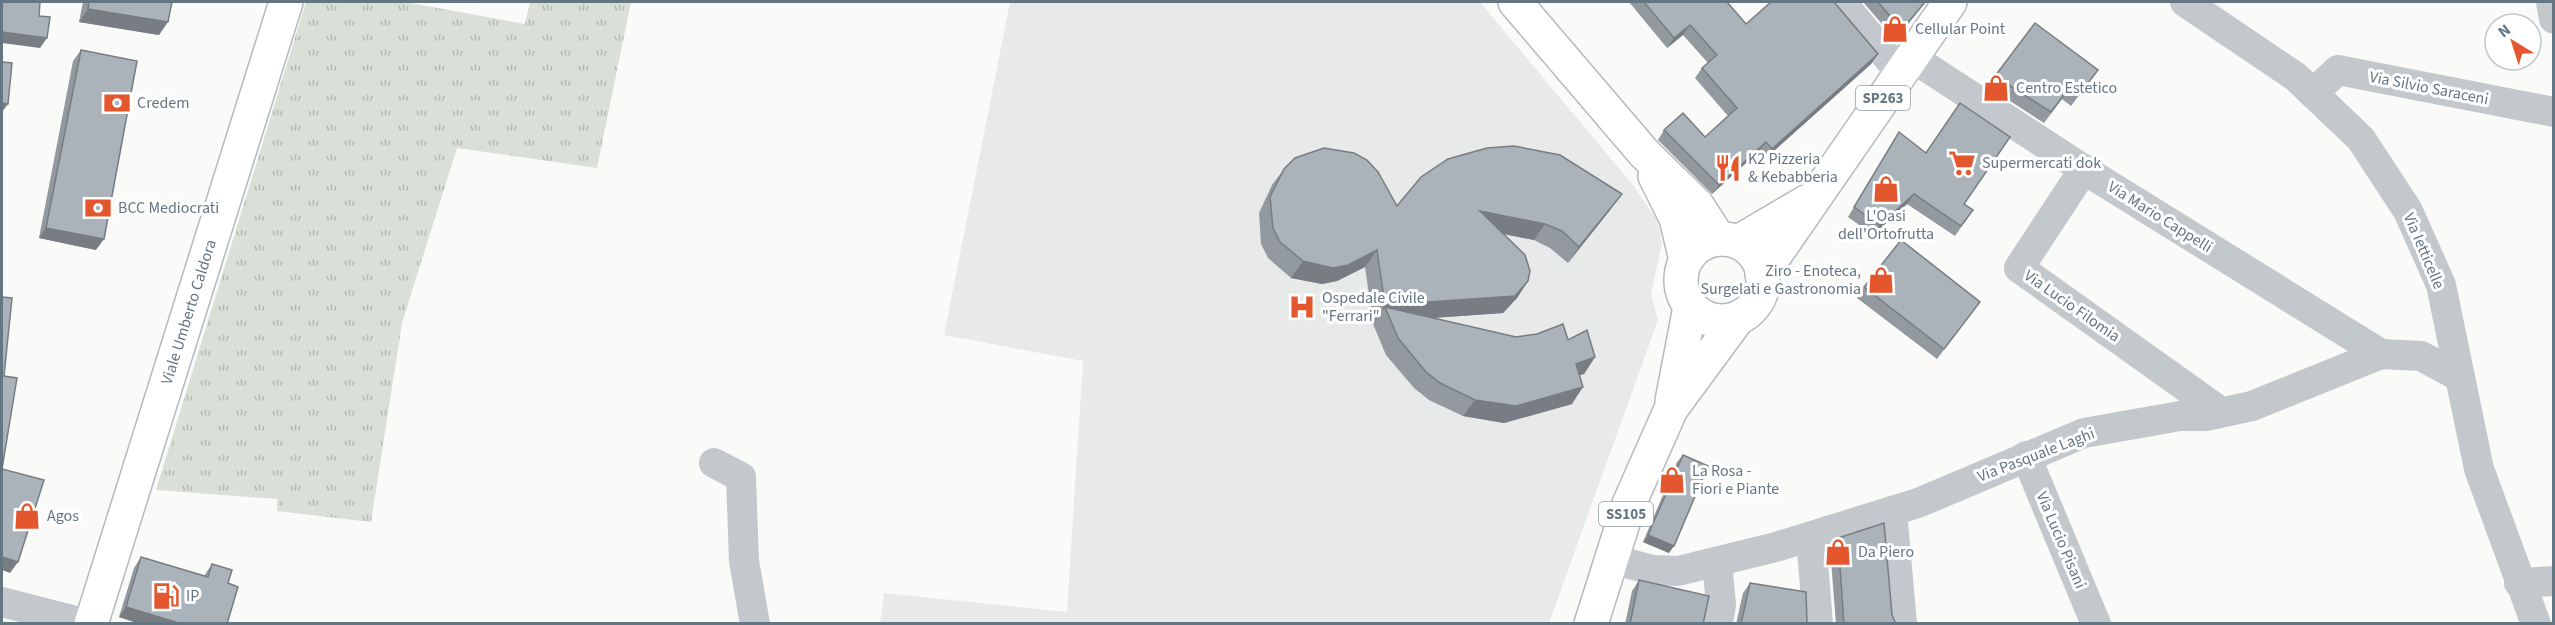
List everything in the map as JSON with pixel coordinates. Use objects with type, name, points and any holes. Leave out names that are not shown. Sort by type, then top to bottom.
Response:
[{"type":"main road","name":"Viale Umberto Caldora","points":[[89,624],[286,2]]},
{"type":"main road","points":[[1515,2],[1644,153],[1697,205],[1728,241],[1750,250],[1758,261],[1762,274],[1762,288],[1758,300],[1749,311],[1738,318],[1726,321],[1713,320],[1700,315],[1690,307],[1681,284],[1681,272],[1686,260],[1706,242],[1728,241],[1817,196]]},
{"type":"main road","name":"SP263","points":[[1817,196],[1950,2]]},
{"type":"main road","points":[[1644,153],[1676,218],[1686,260]]},
{"type":"main road","points":[[1762,274],[1817,196]]},
{"type":"main road","name":"SS105","points":[[1671,409],[1690,307]]},
{"type":"main road","name":"SS105","points":[[1591,624],[1629,504],[1671,409],[1738,318]]},
{"type":"street","name":"Via Mario Cappelli","points":[[1841,2],[1906,64],[2084,169],[2381,354]]},
{"type":"street","name":"Via Ietticelle","points":[[2185,2],[2296,77],[2361,139],[2408,211],[2441,285],[2479,469],[2535,624]]},
{"type":"street","points":[[2552,2],[2553,19]]},
{"type":"street","name":"Via Silvio Saraceni","points":[[2313,93],[2338,70],[2553,112]]},
{"type":"street","name":"Via Lucio Filomia","points":[[2084,169],[2019,268],[2221,412]]},
{"type":"street","name":"Via Pasquale Laghi","points":[[1610,560],[1653,570],[1678,571],[1811,537],[1918,503],[2084,433],[2180,416],[2206,416],[2252,406],[2381,354],[2421,356],[2460,377]]},
{"type":"street","name":"Via Lucio Pisani","points":[[2026,456],[2096,624]]},
{"type":"street","points":[[714,463],[741,477],[744,561],[755,624]]},
{"type":"street","points":[[1892,511],[1902,624]]},
{"type":"street","points":[[1811,537],[1818,624]]},
{"type":"street","points":[[1717,562],[1721,605],[1718,624]]},
{"type":"street","points":[[2519,583],[2553,581]]},
{"type":"street","points":[[2,602],[89,624]]},
{"type":"shaded area","name":"Ospedale Civile \"Ferrari\"","points":[[1010,2],[1480,2],[1632,184],[1658,221],[1662,243],[1651,294],[1658,320],[1549,623],[880,624],[884,593],[1067,612],[1083,361],[944,335]]},
{"type":"green space","points":[[306,2],[405,2],[525,24],[530,2],[631,2],[597,168],[457,148],[402,323],[371,522],[277,511],[278,499],[156,490]]},
{"type":"building","points":[[2,2],[40,2],[39,16],[50,17],[47,38],[2,32]]},
{"type":"building","points":[[89,2],[172,2],[168,22],[88,9]]},
{"type":"building","points":[[1644,2],[1727,2],[1746,24],[1771,2],[1834,2],[1878,54],[1772,149],[1766,142],[1719,185],[1664,130],[1683,113],[1705,137],[1737,108],[1702,68],[1717,55],[1690,25],[1674,38]]},
{"type":"building","points":[[1878,2],[1925,2],[1902,30]]},
{"type":"building","points":[[2035,23],[2098,70],[2079,95],[2069,88],[2051,112],[1995,76]]},
{"type":"building","points":[[81,50],[137,61],[104,239],[46,228]]},
{"type":"building","points":[[2,62],[12,63],[8,104],[2,103]]},
{"type":"building","points":[[1960,103],[2010,137],[1964,204],[1973,210],[1961,226],[1914,194],[1880,225],[1854,207],[1899,132],[1926,153]]},
{"type":"building","points":[[1514,146],[1560,155],[1622,194],[1579,247],[1562,231],[1545,224],[1480,211],[1525,255],[1530,271],[1528,281],[1515,296],[1385,305],[1377,250],[1348,265],[1333,268],[1303,261],[1280,242],[1273,228],[1270,197],[1284,169],[1295,158],[1324,148],[1354,153],[1367,160],[1378,172],[1397,206],[1421,177],[1448,159],[1487,148]]},
{"type":"building","points":[[1901,240],[1980,302],[1944,349],[1864,287]]},
{"type":"building","points":[[2,297],[12,298],[4,376],[17,378],[2,469]]},
{"type":"building","points":[[1385,307],[1516,337],[1537,334],[1563,324],[1568,340],[1587,330],[1595,357],[1576,364],[1583,387],[1516,406],[1475,400],[1440,383],[1426,372],[1398,338]]},
{"type":"building","points":[[1683,455],[1708,466],[1674,546],[1648,535]]},
{"type":"building","points":[[2,469],[44,480],[18,562],[2,557]]},
{"type":"building","points":[[1884,523],[1892,615],[1896,624],[1844,624],[1838,538]]},
{"type":"building","points":[[141,557],[208,577],[212,564],[232,570],[228,583],[238,587],[227,624],[182,624],[126,607]]},
{"type":"building","points":[[1639,580],[1709,596],[1703,624],[1630,624]]},
{"type":"building","points":[[1750,583],[1806,592],[1807,624],[1741,624]]},
{"type":"place","name":"Cellular Point","points":[[1895,29]]},
{"type":"place","name":"Centro Estetico","points":[[1996,88]]},
{"type":"place","name":"Credem","points":[[117,103]]},
{"type":"place","name":"Supermercati dok","points":[[1962,163]]},
{"type":"place","name":"K2 Pizzeria & Kebabberia","points":[[1728,168]]},
{"type":"place","name":"L'Oasi dell'Ortofrutta","points":[[1886,189]]},
{"type":"place","name":"BCC Mediocrati","points":[[98,208]]},
{"type":"place","name":"Ziro - Enoteca, Surgelati e Gastronomia","points":[[1881,280]]},
{"type":"place","name":"Ospedale Civile \"Ferrari\"","points":[[1302,307]]},
{"type":"place","name":"La Rosa - Fiori e Piante","points":[[1672,480]]},
{"type":"place","name":"Agos","points":[[27,516]]},
{"type":"place","name":"Da Piero","points":[[1838,552]]},
{"type":"place","name":"IP","points":[[166,596]]}]
